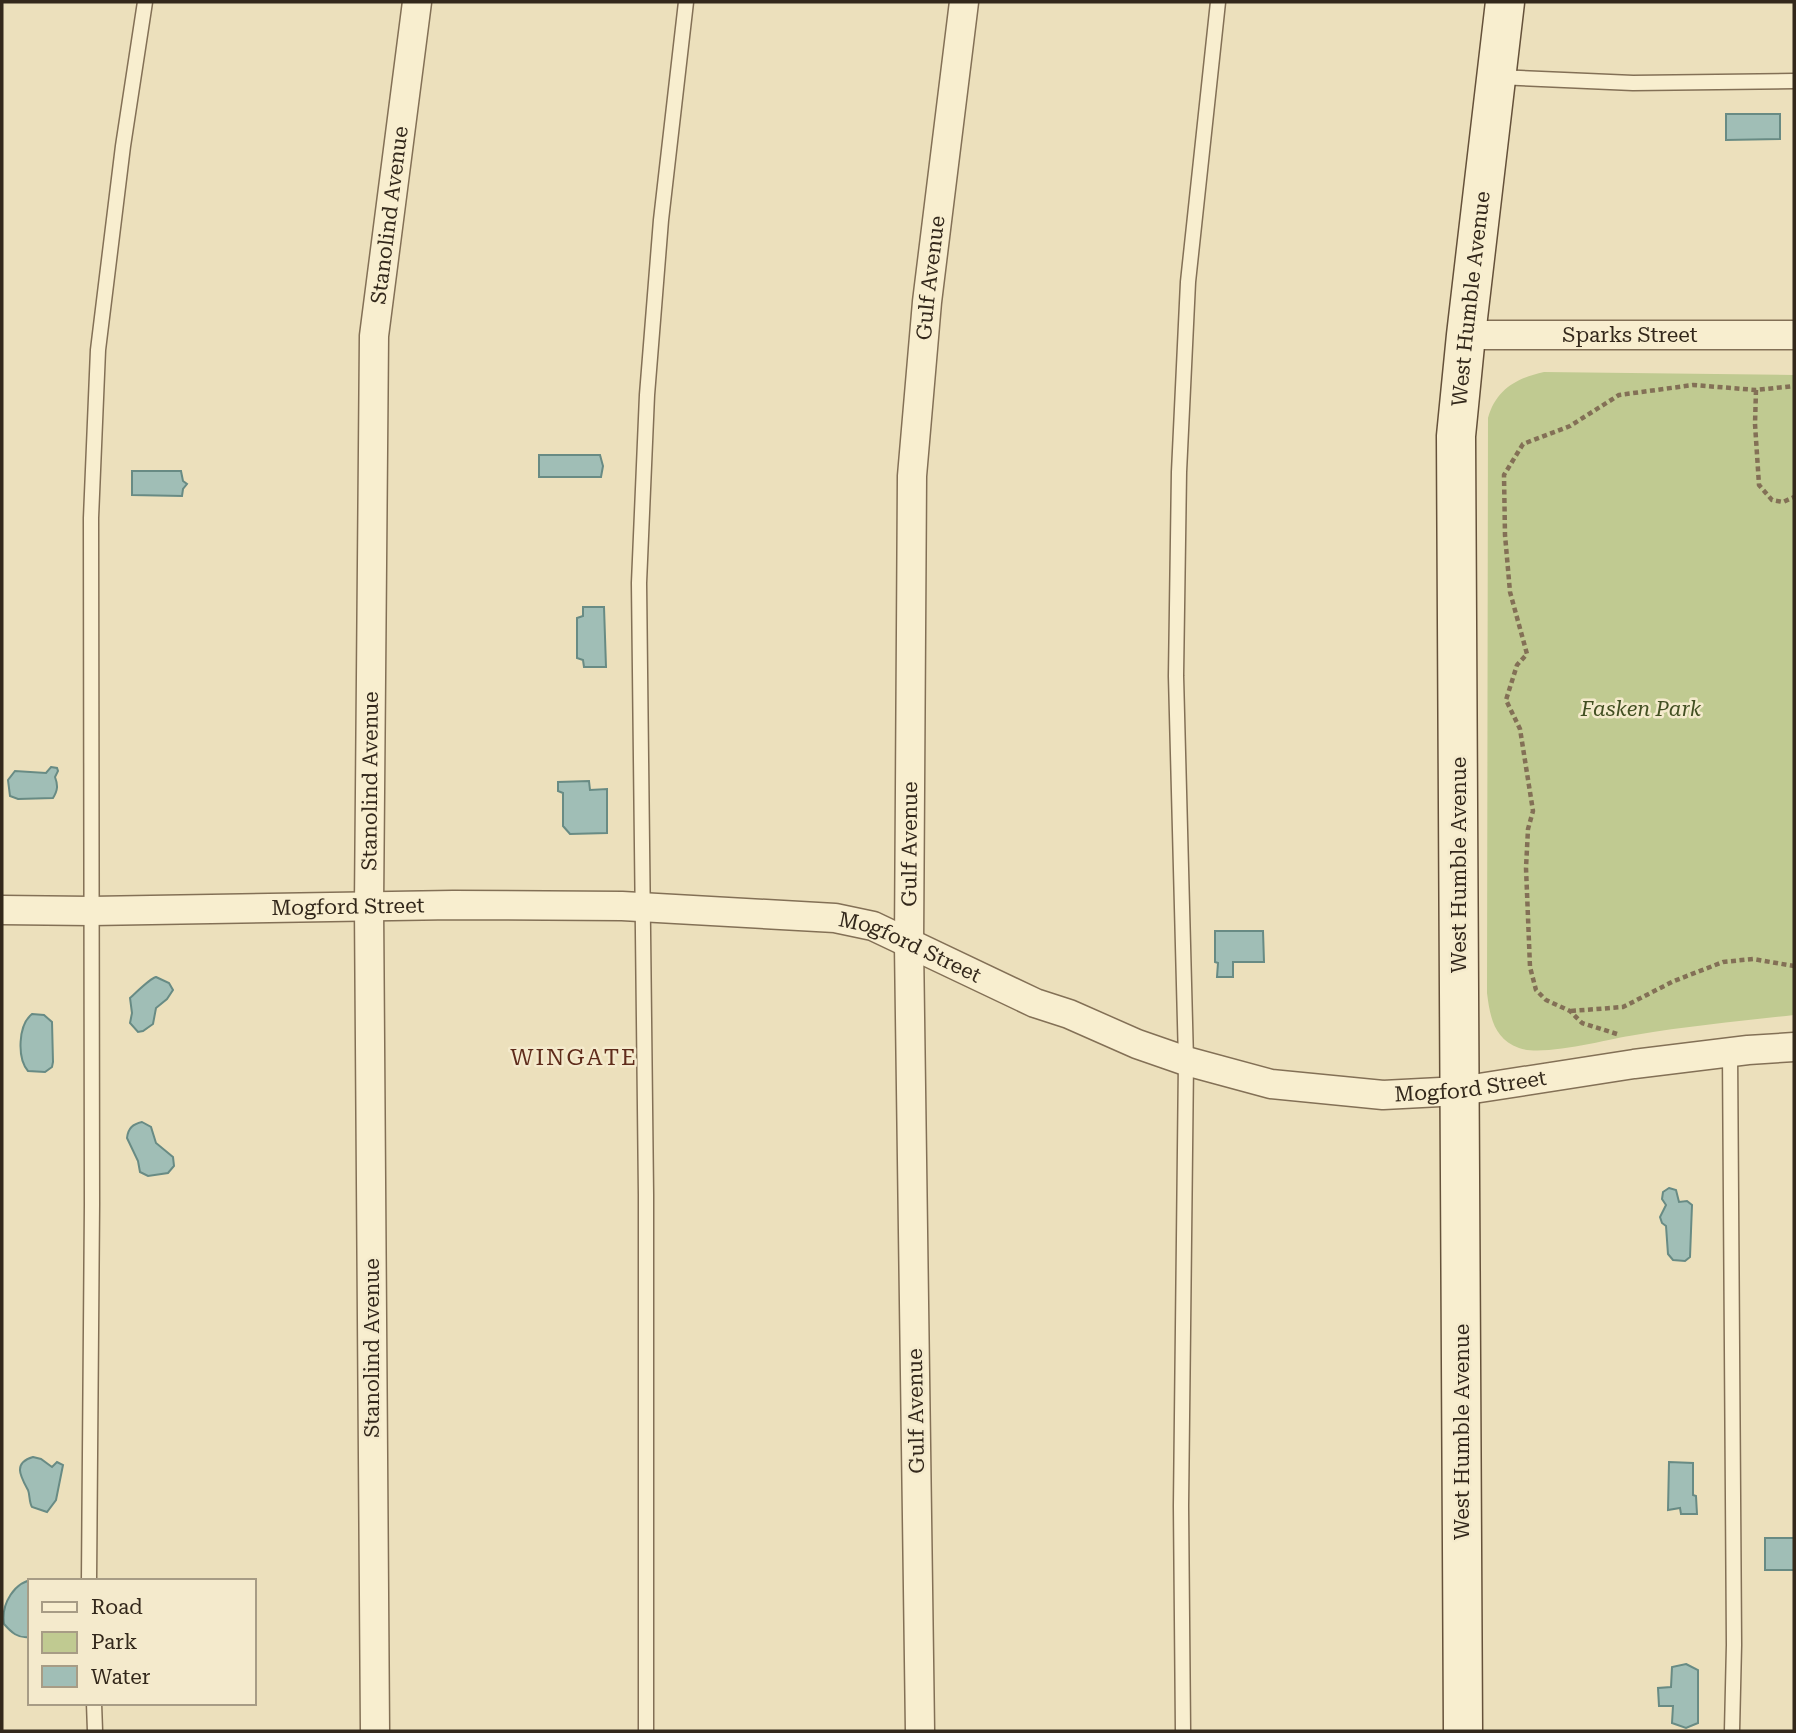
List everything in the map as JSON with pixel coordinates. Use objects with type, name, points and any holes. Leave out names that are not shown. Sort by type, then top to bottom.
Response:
[{"type":"street","name":"Stanolind Avenue","points":[[375,1731],[369,906],[374,336],[417,2]]},
{"type":"street","name":"Gulf Avenue","points":[[920,1731],[909,945],[912,476],[927,302],[964,2]]},
{"type":"street","name":"West Humble Avenue","points":[[1463,1731],[1456,436],[1505,2]]},
{"type":"street","name":"Sparks Street","points":[[1466,335],[1794,335]]},
{"type":"street","name":"Mogford Street","points":[[2,910],[453,905],[643,908],[835,918],[873,926],[1035,1003],[1186,1061],[1284,1085],[1392,1095],[1460,1091],[1730,1051],[1794,1048]]},
{"type":"lane","points":[[89,1579],[92,1204],[90,518],[98,350],[123,146],[145,2]]},
{"type":"lane","points":[[646,1731],[639,583],[646,409],[661,220],[686,2]]},
{"type":"lane","points":[[1184,1731],[1181,1506],[1186,1061],[1176,676],[1180,472],[1188,282],[1218,2]]},
{"type":"lane","points":[[1496,77],[1633,83],[1794,81]]},
{"type":"lane","points":[[1730,1051],[1734,1645],[1732,1731]]},
{"type":"lane","points":[[94,1705],[95,1731]]},
{"type":"path","points":[[1794,386],[1756,390],[1693,385],[1619,395],[1570,426],[1523,444],[1504,475],[1510,592],[1527,654],[1517,665],[1506,700],[1520,729],[1534,811],[1528,829],[1526,868],[1530,967],[1536,990],[1546,1000],[1570,1011],[1623,1007],[1674,981],[1723,961],[1753,959],[1794,967]]},
{"type":"path","points":[[1756,390],[1759,485],[1772,500],[1783,502],[1794,497]]},
{"type":"green space","name":"Fasken Park","points":[[1544,372],[1794,375],[1794,1015],[1675,1029],[1543,1050],[1519,1048],[1511,1044],[1495,1026],[1487,993],[1488,418],[1496,399],[1509,386]]},
{"type":"water","points":[[1726,114],[1780,114],[1780,139],[1726,140]]},
{"type":"water","points":[[539,455],[600,455],[603,466],[601,477],[539,477]]},
{"type":"water","points":[[132,471],[181,471],[183,481],[187,484],[182,496],[132,495]]},
{"type":"water","points":[[583,607],[604,607],[606,667],[584,667],[583,660],[577,658],[577,618],[583,616]]},
{"type":"water","points":[[51,767],[57,768],[58,771],[55,777],[57,790],[53,798],[18,799],[10,796],[8,780],[15,771],[46,773]]},
{"type":"water","points":[[589,781],[590,790],[607,789],[607,833],[570,834],[563,826],[563,793],[558,791],[558,782]]},
{"type":"water","points":[[1215,931],[1263,931],[1264,962],[1233,962],[1233,977],[1217,977]]},
{"type":"water","points":[[156,977],[169,983],[173,990],[156,1008],[153,1024],[138,1032],[130,1023],[130,998]]},
{"type":"water","points":[[32,1014],[44,1015],[52,1022],[53,1062],[52,1067],[45,1072],[28,1071],[22,1058],[22,1033]]},
{"type":"water","points":[[142,1122],[151,1127],[156,1143],[173,1157],[174,1166],[168,1173],[148,1176],[140,1172],[127,1138],[132,1127]]},
{"type":"water","points":[[1669,1188],[1676,1190],[1679,1202],[1687,1201],[1692,1205],[1690,1257],[1685,1261],[1673,1260],[1668,1254],[1666,1226],[1660,1217],[1666,1205],[1662,1199],[1663,1192]]},
{"type":"water","points":[[33,1457],[52,1467],[57,1462],[63,1465],[56,1500],[47,1512],[32,1507],[21,1475],[22,1463]]},
{"type":"water","points":[[1669,1462],[1693,1463],[1693,1495],[1696,1496],[1697,1514],[1681,1514],[1680,1508],[1668,1510]]},
{"type":"water","points":[[1765,1538],[1794,1538],[1794,1570],[1765,1570]]},
{"type":"water","points":[[28,1581],[28,1637],[18,1636],[4,1624],[7,1602],[21,1584]]},
{"type":"water","points":[[1686,1664],[1698,1670],[1698,1723],[1686,1728],[1672,1723],[1673,1706],[1659,1706],[1658,1688],[1671,1687],[1672,1667]]},
{"type":"district","name":"WINGATE","points":[[574,1057]]}]
